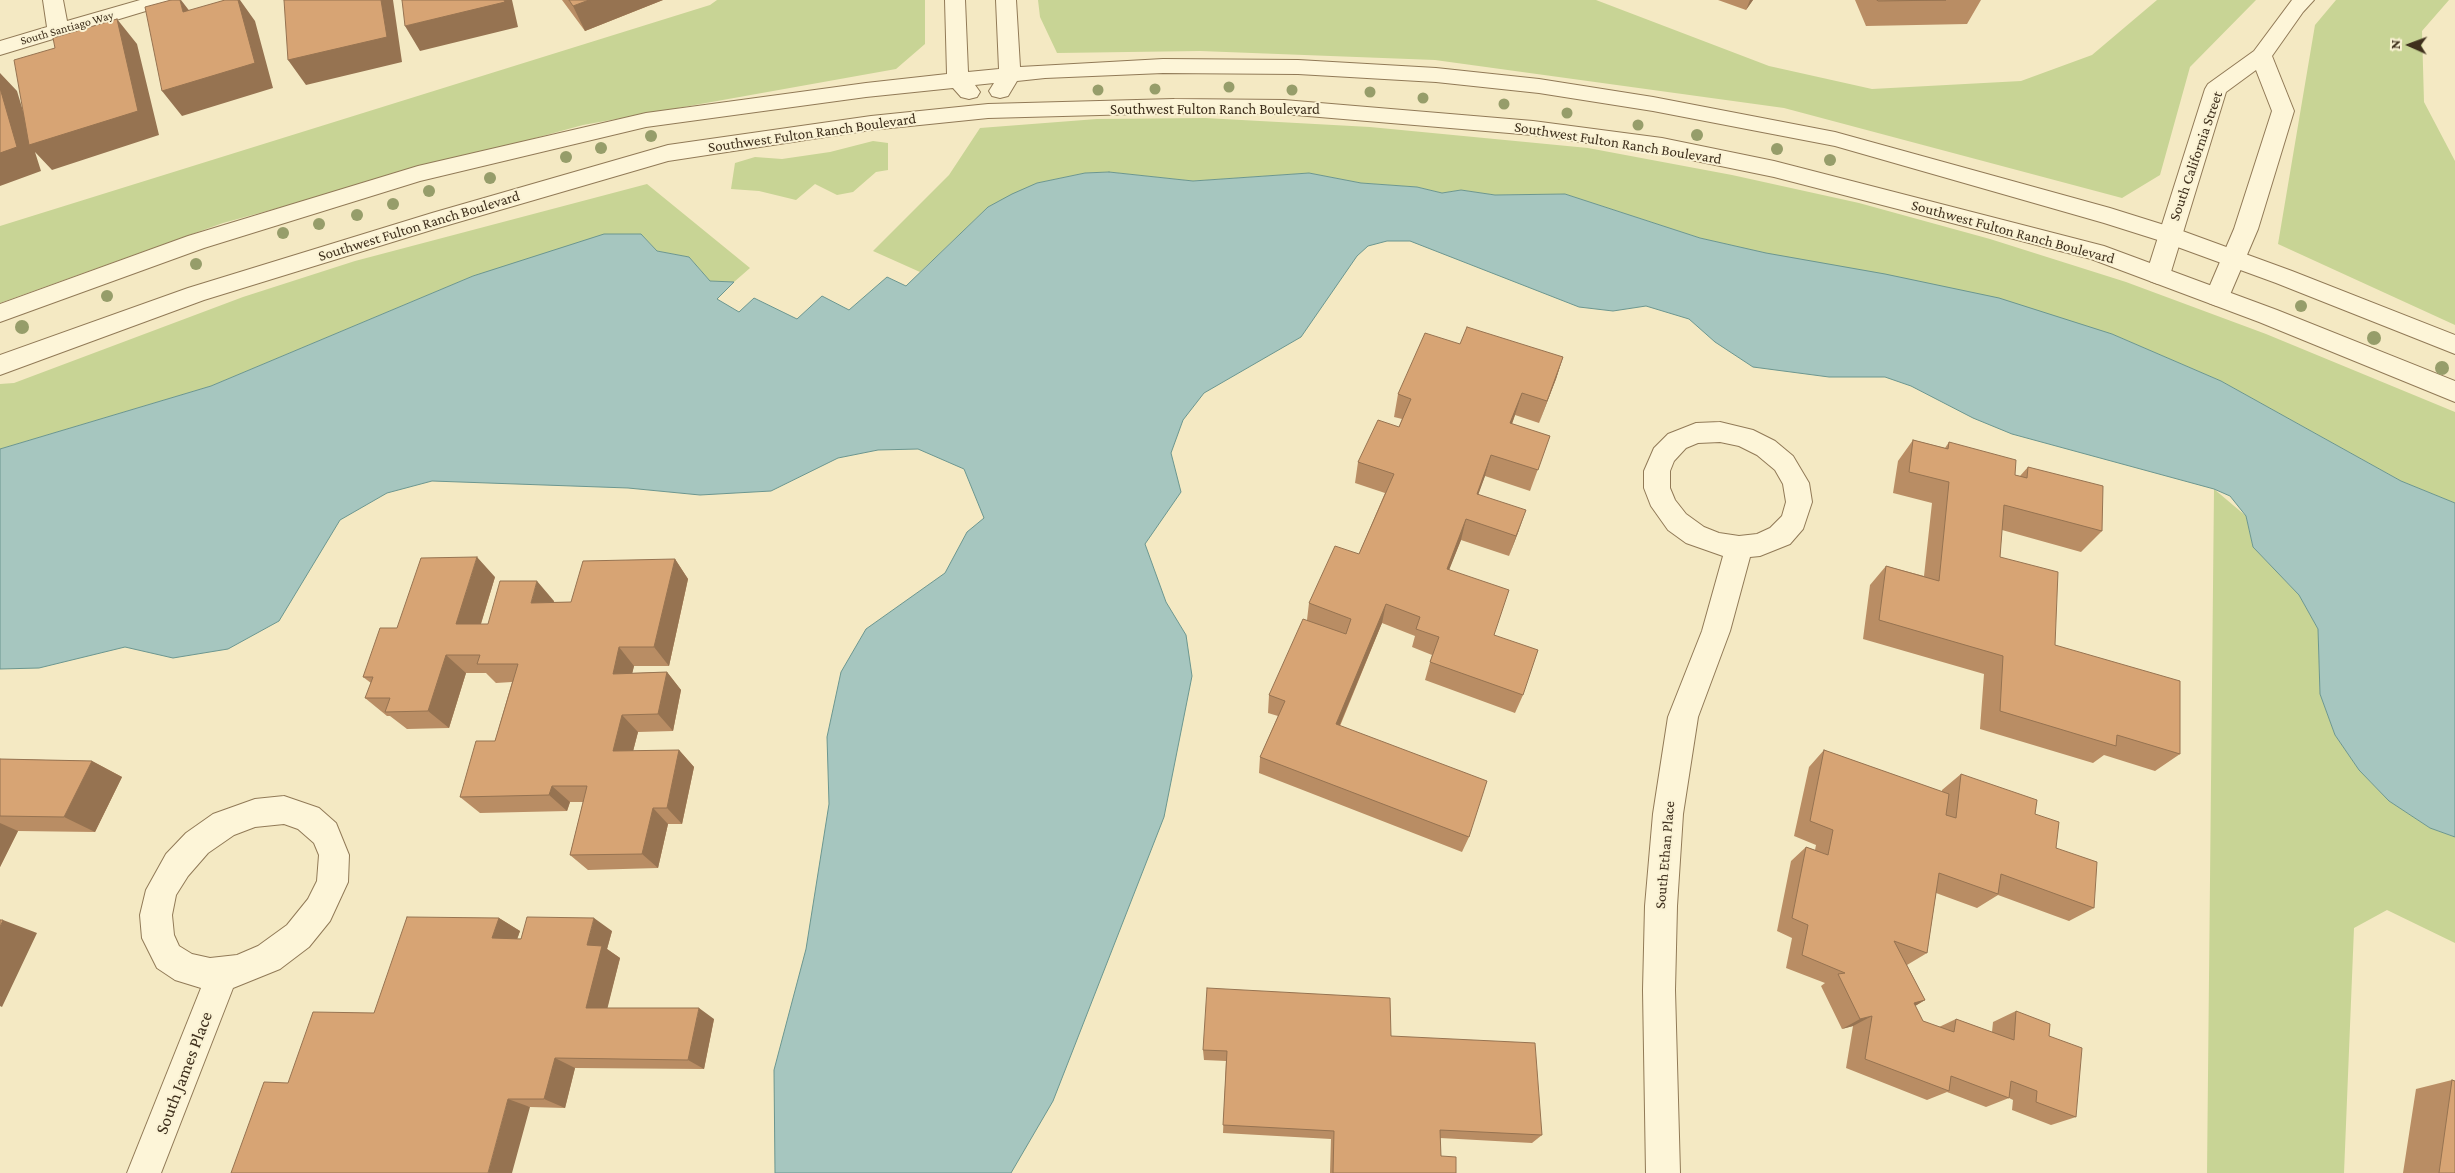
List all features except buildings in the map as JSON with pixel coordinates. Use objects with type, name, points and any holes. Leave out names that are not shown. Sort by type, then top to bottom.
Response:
[{"type":"street","points":[[53,0],[58,30]]},
{"type":"street","name":"South Santiago Way","points":[[0,48],[162,0]]},
{"type":"street","points":[[956,0],[958,80],[988,111],[1010,75],[1006,0]]},
{"type":"street","name":"South California Street","points":[[2158,275],[2216,88],[2261,56],[2296,7],[2304,0]]},
{"type":"street","points":[[2218,297],[2232,259],[2246,230],[2283,111],[2261,56]]},
{"type":"street","points":[[0,313],[196,242],[418,174],[646,120],[866,90],[1010,75],[1163,66],[1298,67],[1436,75],[1539,86],[1680,109],[1835,139],[2110,216],[2170,235],[2284,277],[2455,345]]},
{"type":"street","name":"Southwest Fulton Ranch Boulevard","points":[[0,364],[196,294],[432,221],[668,153],[871,123],[988,111],[1174,106],[1284,107],[1533,128],[1662,146],[1774,169],[2096,252],[2218,297],[2455,392]]},
{"type":"street","points":[[1720,432],[1744,437],[1766,448],[1784,463],[1796,483],[1799,502],[1794,521],[1780,536],[1760,545],[1739,547],[1717,544],[1695,535],[1677,522],[1664,506],[1657,488],[1657,471],[1663,455],[1677,442],[1696,433],[1720,432]]},
{"type":"street","name":"South Ethan Place","points":[[1664,1173],[1659,990],[1661,906],[1668,814],[1683,717],[1716,631],[1739,547]]},
{"type":"street","points":[[284,810],[308,818],[325,833],[334,855],[332,882],[319,910],[298,936],[269,958],[237,971],[223,973],[210,974],[186,969],[168,956],[158,938],[156,915],[162,890],[177,865],[197,843],[224,824],[254,813],[284,810]]},
{"type":"street","name":"South James Place","points":[[144,1173],[223,973]]},
{"type":"green space","points":[[717,0],[925,0],[925,44],[896,69],[583,125],[223,223],[0,303],[0,226],[710,5]]},
{"type":"green space","points":[[1038,0],[1596,0],[1769,66],[1872,89],[2021,81],[2092,55],[2157,0],[2256,0],[2190,67],[2160,175],[2122,198],[1784,108],[1435,60],[1200,51],[1057,53],[1040,17]]},
{"type":"green space","points":[[2336,0],[2449,0],[2422,31],[2424,102],[2455,161],[2455,325],[2278,244],[2315,25]]},
{"type":"green space","points":[[1205,118],[1370,127],[1588,148],[1732,175],[1859,203],[1990,239],[2126,282],[2266,334],[2455,412],[2455,503],[2401,481],[2221,381],[2112,334],[1700,238],[1565,194],[1495,195],[1461,190],[1442,193],[1417,187],[1361,183],[1309,173],[1193,181],[1109,172],[1085,173],[1037,183],[988,207],[920,272],[873,251],[949,175],[980,128],[1097,119]]},
{"type":"green space","points":[[873,141],[888,143],[888,170],[876,172],[853,192],[837,195],[815,184],[796,200],[759,191],[731,189],[735,163],[755,157],[782,159],[830,152]]},
{"type":"green space","points":[[647,184],[750,268],[734,282],[710,281],[689,257],[657,251],[641,234],[473,276],[211,386],[0,449],[0,384],[14,383],[243,297],[355,261]]},
{"type":"green space","points":[[2214,489],[2246,516],[2253,547],[2299,595],[2318,629],[2320,694],[2335,735],[2359,770],[2389,801],[2430,828],[2455,837],[2455,943],[2387,910],[2354,928],[2344,1173],[2207,1173]]},
{"type":"water","points":[[1109,172],[1193,181],[1309,173],[1361,183],[1417,187],[1442,193],[1461,190],[1495,195],[1565,194],[1700,238],[1766,253],[1885,274],[1999,298],[2112,334],[2221,381],[2401,481],[2455,503],[2455,837],[2430,828],[2389,801],[2359,770],[2335,735],[2320,694],[2318,629],[2299,595],[2253,547],[2246,516],[2230,496],[2214,489],[2012,434],[1973,418],[1911,386],[1885,377],[1829,377],[1753,367],[1715,342],[1689,319],[1646,306],[1613,311],[1579,307],[1410,241],[1387,241],[1368,246],[1357,256],[1301,337],[1204,393],[1183,420],[1171,453],[1181,492],[1145,544],[1166,602],[1186,635],[1192,676],[1164,817],[1053,1101],[1011,1173],[775,1173],[774,1070],[806,949],[829,804],[827,737],[841,672],[866,629],[945,573],[967,532],[984,518],[964,469],[918,449],[878,450],[838,458],[771,491],[700,495],[628,488],[432,481],[387,493],[340,520],[279,621],[228,649],[173,658],[125,647],[39,668],[0,669],[0,449],[211,386],[473,276],[604,234],[641,234],[657,251],[689,257],[710,281],[734,282],[717,299],[739,312],[754,298],[797,319],[822,296],[849,310],[887,277],[906,286],[988,207],[1012,194],[1037,183],[1085,173]]}]
